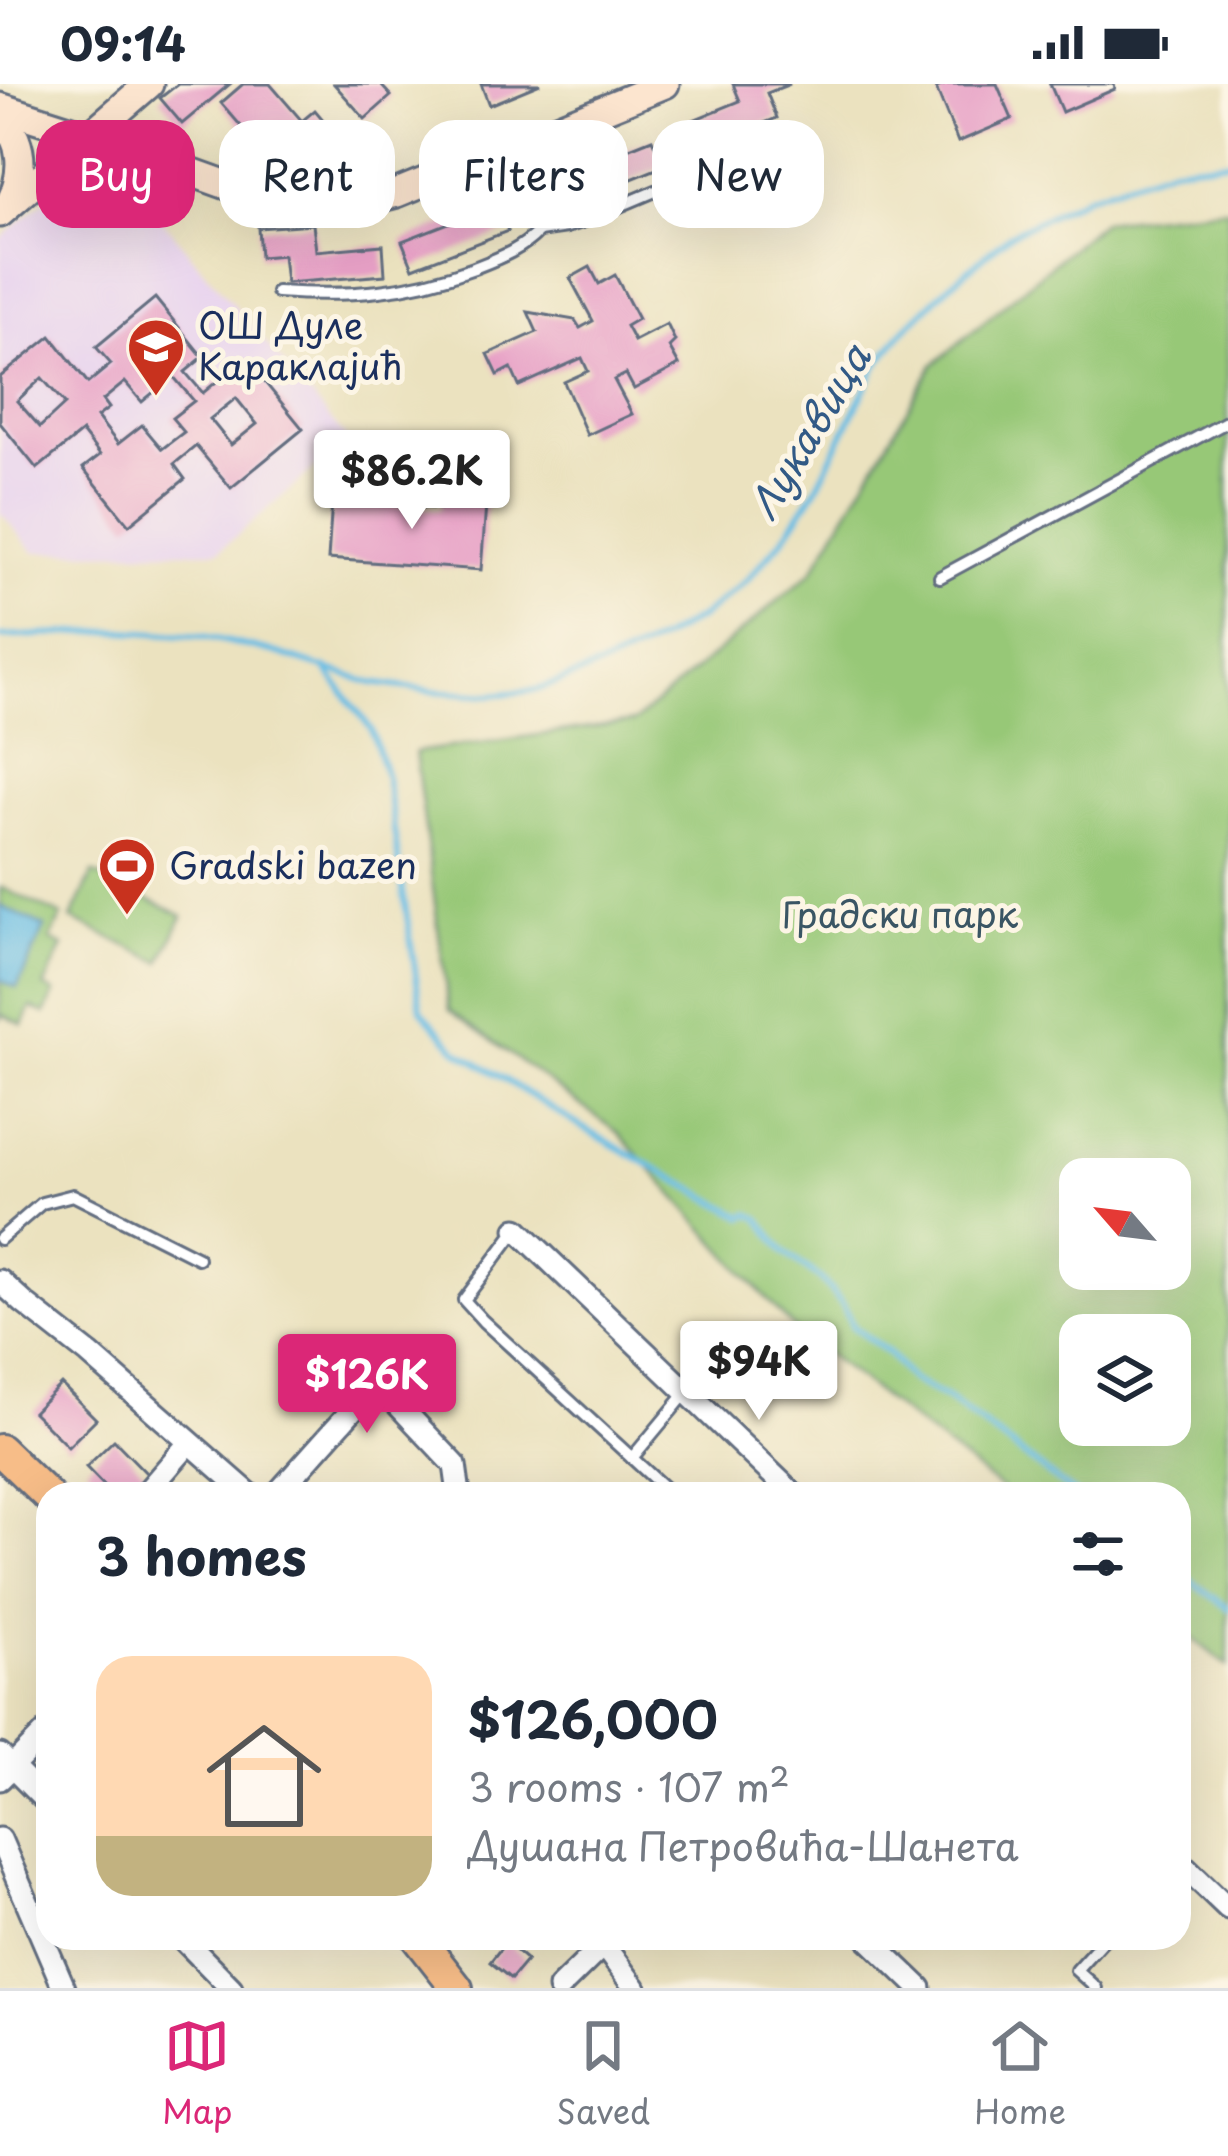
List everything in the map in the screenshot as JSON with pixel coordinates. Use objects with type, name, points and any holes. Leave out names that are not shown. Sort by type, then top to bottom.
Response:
[{"type":"main road","points":[[0,1450],[36,1484]]},
{"type":"main road","points":[[427,1950],[457,1988]]},
{"type":"street","points":[[106,120],[149,84]]},
{"type":"street","points":[[577,120],[664,84]]},
{"type":"street","points":[[0,111],[36,121]]},
{"type":"street","points":[[0,111],[21,149],[20,177],[5,209]]},
{"type":"street","points":[[195,174],[284,204],[320,208],[355,204],[419,185]]},
{"type":"street","points":[[5,209],[36,181]]},
{"type":"street","points":[[517,1229],[780,1482]]},
{"type":"street","points":[[0,1281],[235,1482]]},
{"type":"street","points":[[288,1482],[374,1392],[387,1393],[455,1465],[457,1482]]},
{"type":"street","points":[[156,1482],[189,1443]]},
{"type":"street","points":[[36,1740],[4,1767],[36,1793]]},
{"type":"street","points":[[0,1839],[36,1923]]},
{"type":"street","points":[[1191,1873],[1228,1908]]},
{"type":"street","points":[[48,1950],[64,1988]]},
{"type":"street","points":[[194,1950],[231,1988]]},
{"type":"street","points":[[559,1988],[593,1950]]},
{"type":"street","points":[[606,1950],[635,1988]]},
{"type":"street","points":[[880,1950],[920,1988]]},
{"type":"lane","points":[[278,292],[360,295],[421,286],[520,249],[539,231],[567,227],[652,192]]},
{"type":"lane","points":[[940,577],[1228,421]]},
{"type":"lane","points":[[0,1239],[42,1203],[73,1196],[198,1258]]},
{"type":"lane","points":[[517,1229],[464,1300],[658,1482]]},
{"type":"lane","points":[[632,1458],[686,1393]]},
{"type":"lane","points":[[1095,1950],[1076,1970],[1096,1988]]},
{"type":"shaded area","name":"ОШ Дуле Караклајић","points":[[36,208],[36,228],[168,228],[348,440],[219,551],[34,552],[0,512],[0,239]]},
{"type":"green space","name":"Градски парк","points":[[1228,208],[1228,1666],[1191,1637],[1191,1482],[992,1482],[794,1329],[618,1132],[449,1010],[415,752],[634,722],[812,572],[933,365],[1103,221]]},
{"type":"green space","name":"Gradski bazen","points":[[93,873],[183,916],[161,962],[71,919]]},
{"type":"green space","points":[[0,887],[62,916],[50,940],[63,946],[44,987],[55,993],[45,1014],[31,1007],[23,1025],[3,1015],[0,1019]]},
{"type":"water","points":[[0,906],[45,927],[17,988],[0,980]]},
{"type":"building","points":[[178,84],[230,84],[187,120],[179,120],[160,98]]},
{"type":"building","points":[[243,84],[270,84],[301,120],[236,120],[221,103]]},
{"type":"building","points":[[334,84],[380,84],[391,96],[365,119]]},
{"type":"building","points":[[481,84],[540,84],[489,105]]},
{"type":"building","points":[[733,84],[790,84],[767,93],[777,118],[772,120],[693,120],[740,101]]},
{"type":"building","points":[[997,84],[1012,119],[958,142],[936,88]]},
{"type":"building","points":[[1050,84],[1114,84],[1115,89],[1062,112]]},
{"type":"building","points":[[315,110],[323,120],[303,120]]},
{"type":"building","points":[[652,139],[652,171],[628,181],[628,149]]},
{"type":"building","points":[[258,228],[313,228],[316,251],[383,245],[385,275],[286,283],[283,255],[260,257]]},
{"type":"building","points":[[436,228],[508,231],[413,268],[402,241]]},
{"type":"building","points":[[590,267],[599,284],[615,275],[638,319],[626,326],[634,341],[667,324],[675,341],[669,347],[679,365],[634,389],[626,374],[614,380],[632,414],[587,435],[564,382],[588,371],[582,358],[519,386],[511,368],[498,375],[488,354],[537,332],[528,312],[575,320],[580,328],[593,321],[570,278]]},
{"type":"building","points":[[155,298],[203,357],[185,372],[203,393],[245,358],[303,429],[231,488],[196,446],[174,464],[185,479],[129,525],[83,468],[100,455],[82,432],[37,469],[0,423],[0,377],[51,336],[88,383],[111,364],[96,347]],"holes":[[[173,376],[194,401],[172,418],[184,432],[162,449],[142,425],[118,444],[97,417],[109,408],[103,400],[125,382],[142,402]],[[42,378],[65,404],[40,427],[17,401]],[[236,398],[257,424],[231,445],[210,419]]]},
{"type":"building","points":[[443,489],[487,492],[481,570],[328,559],[332,501],[441,509]]},
{"type":"building","points":[[61,1384],[96,1419],[68,1447],[33,1412]]},
{"type":"building","points":[[114,1440],[149,1476],[143,1482],[100,1482],[86,1467]]},
{"type":"building","points":[[500,1950],[515,1950],[527,1960],[511,1979],[490,1962]]},
{"type":"waterway","name":"Лукавица","points":[[0,637],[122,631],[203,636],[372,683],[491,695],[537,690],[602,666],[701,617],[746,581],[783,539],[816,489],[876,367],[903,331],[1009,235],[1087,196],[1172,167],[1228,161]]},
{"type":"waterway","points":[[325,668],[371,729],[386,777],[421,1010],[457,1050],[583,1128],[744,1217],[759,1218],[785,1253],[820,1278],[843,1305],[853,1327],[887,1352],[911,1380],[948,1399],[1059,1482]]},
{"type":"waterway","points":[[1191,1581],[1228,1608]]},
{"type":"place","name":"ОШ Дуле Караклајић","points":[[156,398]]},
{"type":"place","name":"Gradski bazen","points":[[127,917]]}]
